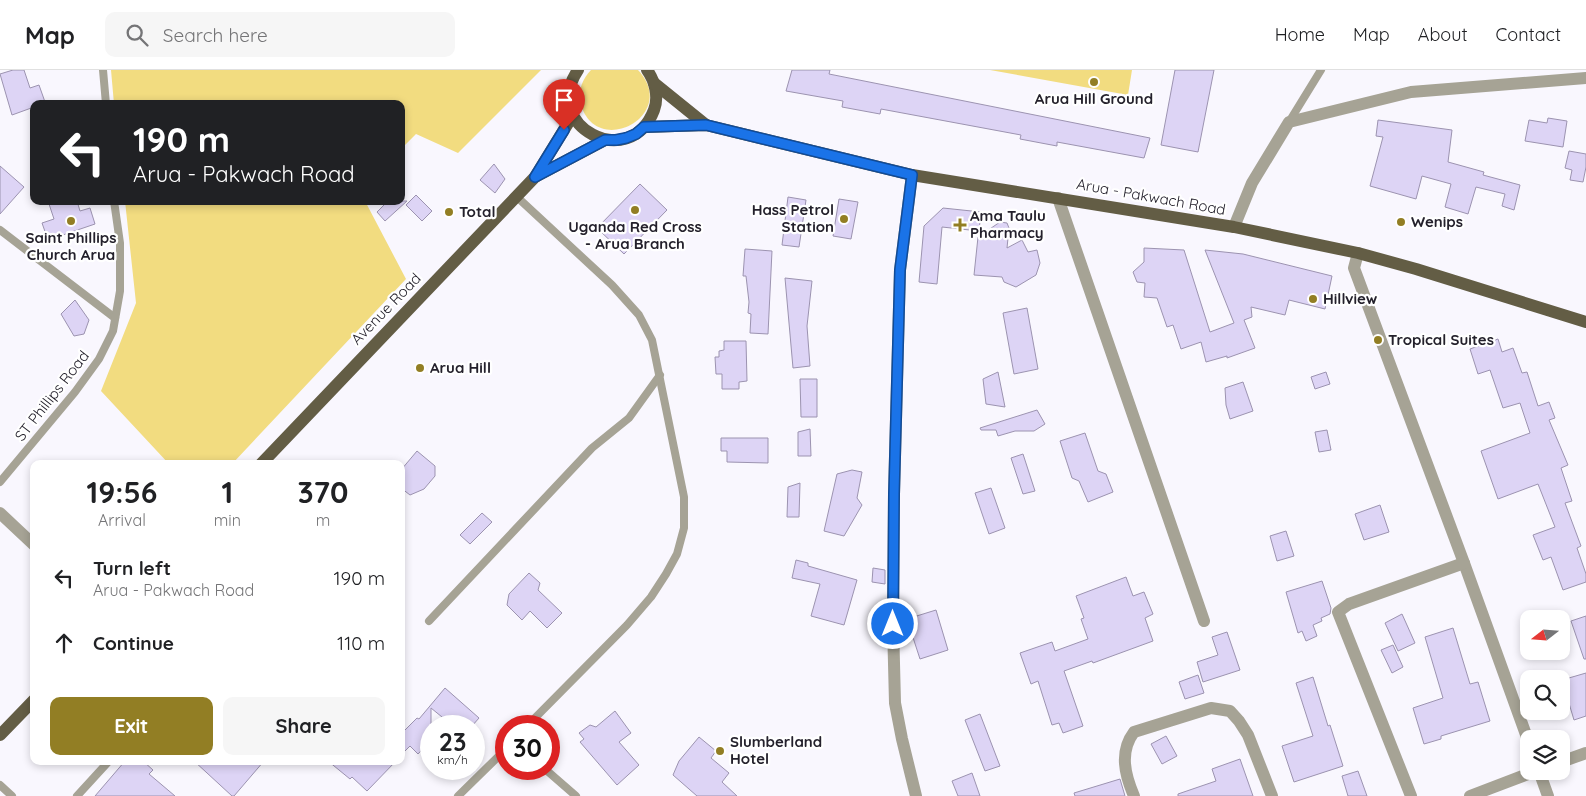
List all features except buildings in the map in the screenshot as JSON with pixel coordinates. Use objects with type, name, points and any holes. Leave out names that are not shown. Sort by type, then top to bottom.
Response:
[{"type":"main road","points":[[578,70],[570,86],[569,96],[573,115],[586,131],[595,137],[605,140]]},
{"type":"main road","points":[[644,127],[651,118],[656,95],[654,84],[647,70]]},
{"type":"main road","name":"Arua - Pakwach Road","points":[[654,84],[706,125]]},
{"type":"main road","name":"Avenue Road","points":[[264,460],[535,177],[573,115]]},
{"type":"main road","name":"Arua - Pakwach Road","points":[[644,127],[706,125],[912,175],[1234,228],[1358,253],[1586,322]]},
{"type":"main road","name":"Avenue Road","points":[[535,177],[605,140],[626,138],[636,134],[644,127]]},
{"type":"main road","points":[[0,735],[30,704]]},
{"type":"street","points":[[1234,228],[1252,183],[1289,122],[1411,92],[1586,78]]},
{"type":"street","points":[[912,175],[900,270],[894,494],[893,624],[895,703],[916,796]]},
{"type":"street","points":[[1058,198],[1204,621]]},
{"type":"street","points":[[1358,253],[1354,268],[1524,730]]},
{"type":"street","points":[[0,513],[30,541]]},
{"type":"street","points":[[1411,796],[1338,612],[1349,604],[1464,563]]},
{"type":"street","points":[[1134,796],[1128,783],[1123,759],[1128,740],[1134,732],[1211,708],[1230,711],[1239,720],[1248,735],[1272,796]]},
{"type":"street","points":[[1570,759],[1586,753]]},
{"type":"street","points":[[1470,796],[1520,778]]},
{"type":"street","points":[[1542,780],[1548,796]]},
{"type":"lane","points":[[103,70],[106,100]]},
{"type":"lane","points":[[1289,122],[1321,70]]},
{"type":"lane","points":[[517,196],[612,285],[639,315],[652,340],[684,497],[684,528],[677,554],[650,597],[627,625],[538,715]]},
{"type":"lane","name":"ST Phillips Road","points":[[0,482],[75,392],[99,359],[113,331],[120,291],[120,253],[114,205]]},
{"type":"lane","points":[[0,230],[115,318]]},
{"type":"lane","points":[[429,621],[592,448],[628,418],[660,375]]},
{"type":"lane","points":[[458,796],[495,760]]},
{"type":"lane","points":[[77,796],[105,765]]},
{"type":"lane","points":[[558,780],[576,796]]},
{"type":"lane","points":[[0,785],[12,796]]},
{"type":"shaded area","points":[[111,70],[541,70],[458,153],[416,134],[405,145],[405,100],[114,100]]},
{"type":"shaded area","points":[[591,70],[638,70],[648,87],[649,103],[642,116],[630,125],[615,130],[601,128],[588,119],[580,101],[580,88],[583,80]]},
{"type":"shaded area","name":"Arua Hill Ground","points":[[990,70],[1132,70],[1128,95]]},
{"type":"shaded area","points":[[125,205],[367,205],[406,279],[236,460],[165,460],[101,391],[136,303]]},
{"type":"place","name":"Arua Hill Ground","points":[[1094,82]]},
{"type":"place","name":"Uganda Red Cross - Arua Branch","points":[[635,210]]},
{"type":"place","name":"Total","points":[[449,212]]},
{"type":"place","name":"Hass Petrol Station","points":[[844,219]]},
{"type":"place","name":"Saint Phillips Church Arua","points":[[71,221]]},
{"type":"place","name":"Wenips","points":[[1401,222]]},
{"type":"place","name":"Ama Taulu Pharmacy","points":[[960,225]]},
{"type":"place","name":"Hillview","points":[[1313,299]]},
{"type":"place","name":"Tropical Suites","points":[[1378,340]]},
{"type":"place","name":"Arua Hill","points":[[420,368]]},
{"type":"place","name":"Slumberland Hotel","points":[[720,751]]},
{"type":"route","points":[[564,130],[535,177],[605,140],[626,138],[636,134],[644,127],[706,125],[912,175],[900,270],[894,494],[893,624]]}]
